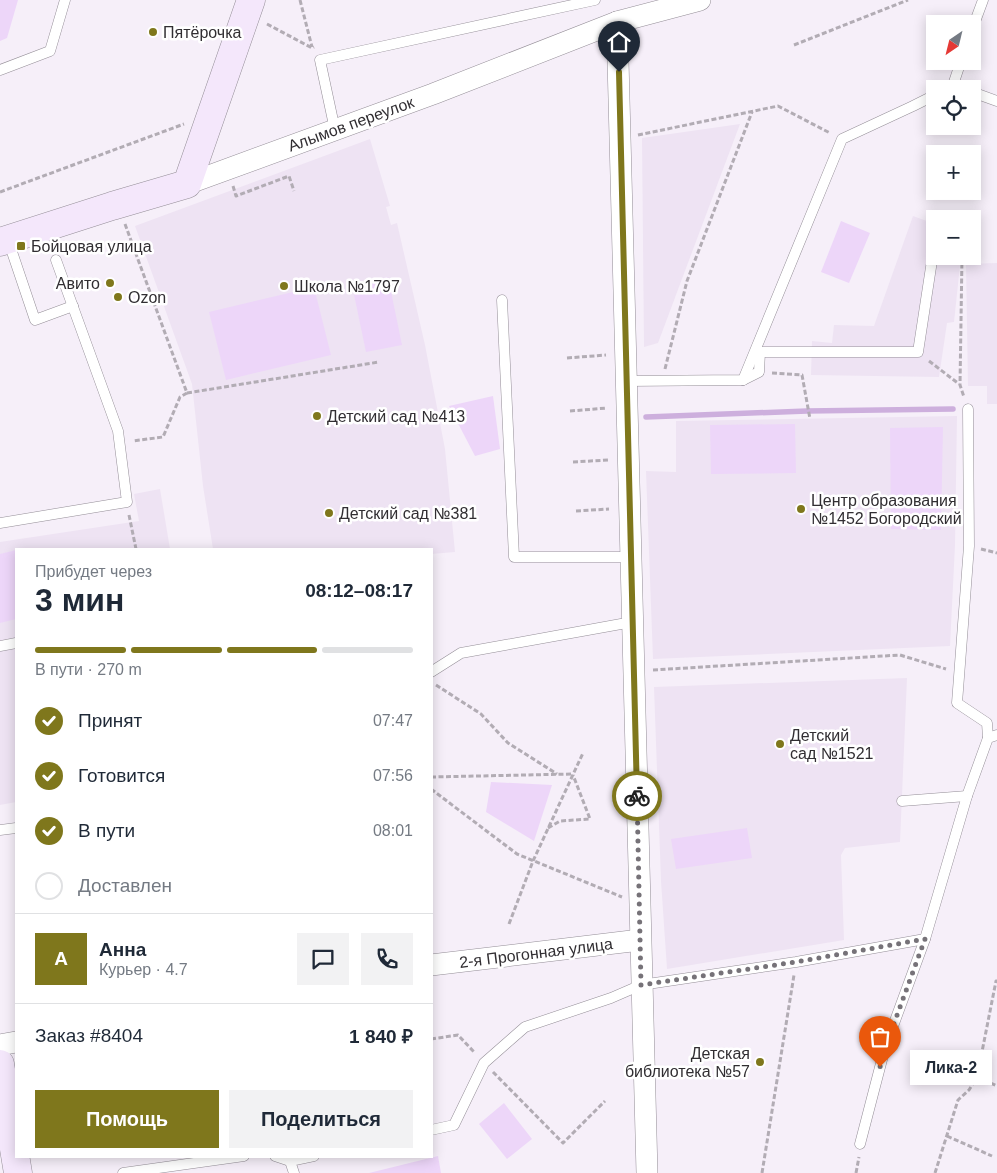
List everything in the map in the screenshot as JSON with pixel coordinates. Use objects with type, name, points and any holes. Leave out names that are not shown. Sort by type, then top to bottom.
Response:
[{"type":"street","name":"Алымов переулок","points":[[4,240],[187,184],[335,130],[617,22],[700,0]]},
{"type":"street","points":[[187,184],[249,6]]},
{"type":"street","points":[[617,22],[646,1173]]},
{"type":"street","name":"2-я Прогонная улица","points":[[433,966],[640,940]]},
{"type":"street","points":[[0,1045],[15,1042]]},
{"type":"street","points":[[0,1064],[15,1155]]},
{"type":"street","points":[[16,1158],[18,1173]]},
{"type":"lane","points":[[0,70],[50,51],[65,0]]},
{"type":"lane","points":[[335,130],[320,60],[595,0]]},
{"type":"lane","points":[[978,15],[984,0]]},
{"type":"lane","points":[[981,95],[997,101]]},
{"type":"lane","points":[[743,380],[842,139],[926,100]]},
{"type":"lane","points":[[4,240],[35,320],[73,306]]},
{"type":"lane","points":[[0,523],[126,502],[118,430],[56,260]]},
{"type":"lane","points":[[626,381],[743,380],[759,372],[760,352],[918,352],[931,265]]},
{"type":"lane","points":[[502,300],[514,557],[630,557]]},
{"type":"lane","points":[[860,1144],[885,1048],[925,939],[967,796],[992,736],[987,723],[957,704],[969,546],[968,409]]},
{"type":"lane","points":[[433,671],[461,653],[632,622]]},
{"type":"lane","points":[[0,646],[15,643]]},
{"type":"lane","points":[[902,801],[967,796]]},
{"type":"lane","points":[[0,830],[15,828]]},
{"type":"lane","points":[[433,1130],[454,1125],[484,1063],[525,1026],[611,998],[641,985],[796,962],[925,939]]},
{"type":"lane","points":[[123,1173],[230,1158]]},
{"type":"lane","points":[[280,1158],[290,1162],[306,1158]]},
{"type":"lane","points":[[290,1162],[294,1173]]},
{"type":"path","points":[[300,0],[312,48]]},
{"type":"path","points":[[794,45],[908,0]]},
{"type":"path","points":[[249,6],[312,48],[321,46]]},
{"type":"path","points":[[620,139],[778,106],[842,139]]},
{"type":"path","points":[[662,381],[687,281],[752,112]]},
{"type":"path","points":[[0,192],[186,123]]},
{"type":"path","points":[[232,186],[236,196],[289,176],[294,191]]},
{"type":"path","points":[[123,219],[187,393]]},
{"type":"path","points":[[962,265],[960,385],[968,409]]},
{"type":"path","points":[[918,352],[960,385]]},
{"type":"path","points":[[567,358],[607,355]]},
{"type":"path","points":[[120,443],[164,437],[180,397],[187,393],[379,362]]},
{"type":"path","points":[[759,372],[802,375],[810,419]]},
{"type":"path","points":[[570,411],[607,408]]},
{"type":"path","points":[[573,462],[608,460]]},
{"type":"path","points":[[126,502],[136,548]]},
{"type":"path","points":[[576,511],[608,509]]},
{"type":"path","points":[[649,662],[652,670],[900,655],[959,673]]},
{"type":"path","points":[[433,682],[481,714],[508,743],[557,774]]},
{"type":"path","points":[[509,924],[533,861],[583,753]]},
{"type":"path","points":[[433,777],[572,774]]},
{"type":"path","points":[[548,828],[560,821],[590,819],[572,774]]},
{"type":"path","points":[[433,791],[517,854],[625,898]]},
{"type":"path","points":[[762,1173],[796,962]]},
{"type":"path","points":[[935,1173],[958,1100],[969,1090],[977,1077],[997,981]]},
{"type":"path","points":[[433,1038],[458,1035],[563,1143],[605,1101]]},
{"type":"path","points":[[977,1077],[997,1086]]},
{"type":"path","points":[[947,1136],[992,1156]]},
{"type":"shaded area","points":[[0,0],[18,0],[7,38],[0,41]]},
{"type":"shaded area","points":[[740,124],[658,343],[644,347],[642,138]]},
{"type":"shaded area","points":[[370,139],[390,206],[386,207],[391,225],[397,223],[425,345],[445,449],[455,552],[433,554],[433,548],[213,548],[203,486],[192,384],[135,226]]},
{"type":"shaded area","points":[[913,216],[926,221],[926,265],[960,265],[954,322],[947,323],[939,377],[811,375],[812,341],[832,343],[834,325],[874,326]]},
{"type":"shaded area","points":[[841,221],[870,233],[849,283],[821,272]]},
{"type":"shaded area","points":[[997,263],[997,404],[987,404],[987,386],[968,386],[966,265]]},
{"type":"shaded area","points":[[388,277],[402,345],[366,352],[352,285]]},
{"type":"shaded area","points":[[314,287],[331,355],[226,380],[209,312]]},
{"type":"shaded area","points":[[493,396],[500,449],[475,456],[449,406]]},
{"type":"shaded area","name":"Центр образования №1452 Богородский","points":[[957,416],[955,545],[950,646],[653,659],[646,471],[676,472],[676,421]]},
{"type":"shaded area","points":[[795,424],[796,473],[711,474],[710,425]]},
{"type":"shaded area","points":[[943,427],[941,530],[891,529],[890,428]]},
{"type":"shaded area","points":[[160,489],[170,548],[15,548],[15,802],[0,805],[0,542],[139,521],[134,494]]},
{"type":"shaded area","points":[[15,550],[15,619],[0,623],[0,554]]},
{"type":"shaded area","name":"Детский сад №1521","points":[[907,678],[900,842],[845,848],[841,855],[844,940],[667,969],[661,881],[654,687]]},
{"type":"shaded area","points":[[491,782],[552,785],[534,841],[486,812]]},
{"type":"shaded area","points":[[747,828],[752,858],[676,869],[671,839]]},
{"type":"shaded area","points":[[504,1103],[532,1139],[507,1159],[479,1124]]},
{"type":"shaded area","points":[[438,1156],[441,1173],[369,1173],[433,1158]]},
{"type":"waterway","points":[[646,417],[807,411],[953,409]]},
{"type":"way so far","points":[[637,796],[641,985],[796,962],[925,939],[885,1048],[880,1067]]},
{"type":"place","name":"Пятёрочка","points":[[153,32]]},
{"type":"place","name":"Бойцовая улица","points":[[21,246]]},
{"type":"place","name":"Авито","points":[[110,283]]},
{"type":"place","name":"Школа №1797","points":[[284,286]]},
{"type":"place","name":"Ozon","points":[[118,297]]},
{"type":"place","name":"Детский сад №413","points":[[317,416]]},
{"type":"place","name":"Центр образования №1452 Богородский","points":[[801,509]]},
{"type":"place","name":"Детский сад №381","points":[[329,513]]},
{"type":"place","name":"Детский сад №1521","points":[[780,744]]},
{"type":"place","name":"Детская библиотека №57","points":[[760,1062]]},
{"type":"place","name":"Лика-2","points":[[880,1067]]},
{"type":"route","points":[[619,72],[637,796]]}]
